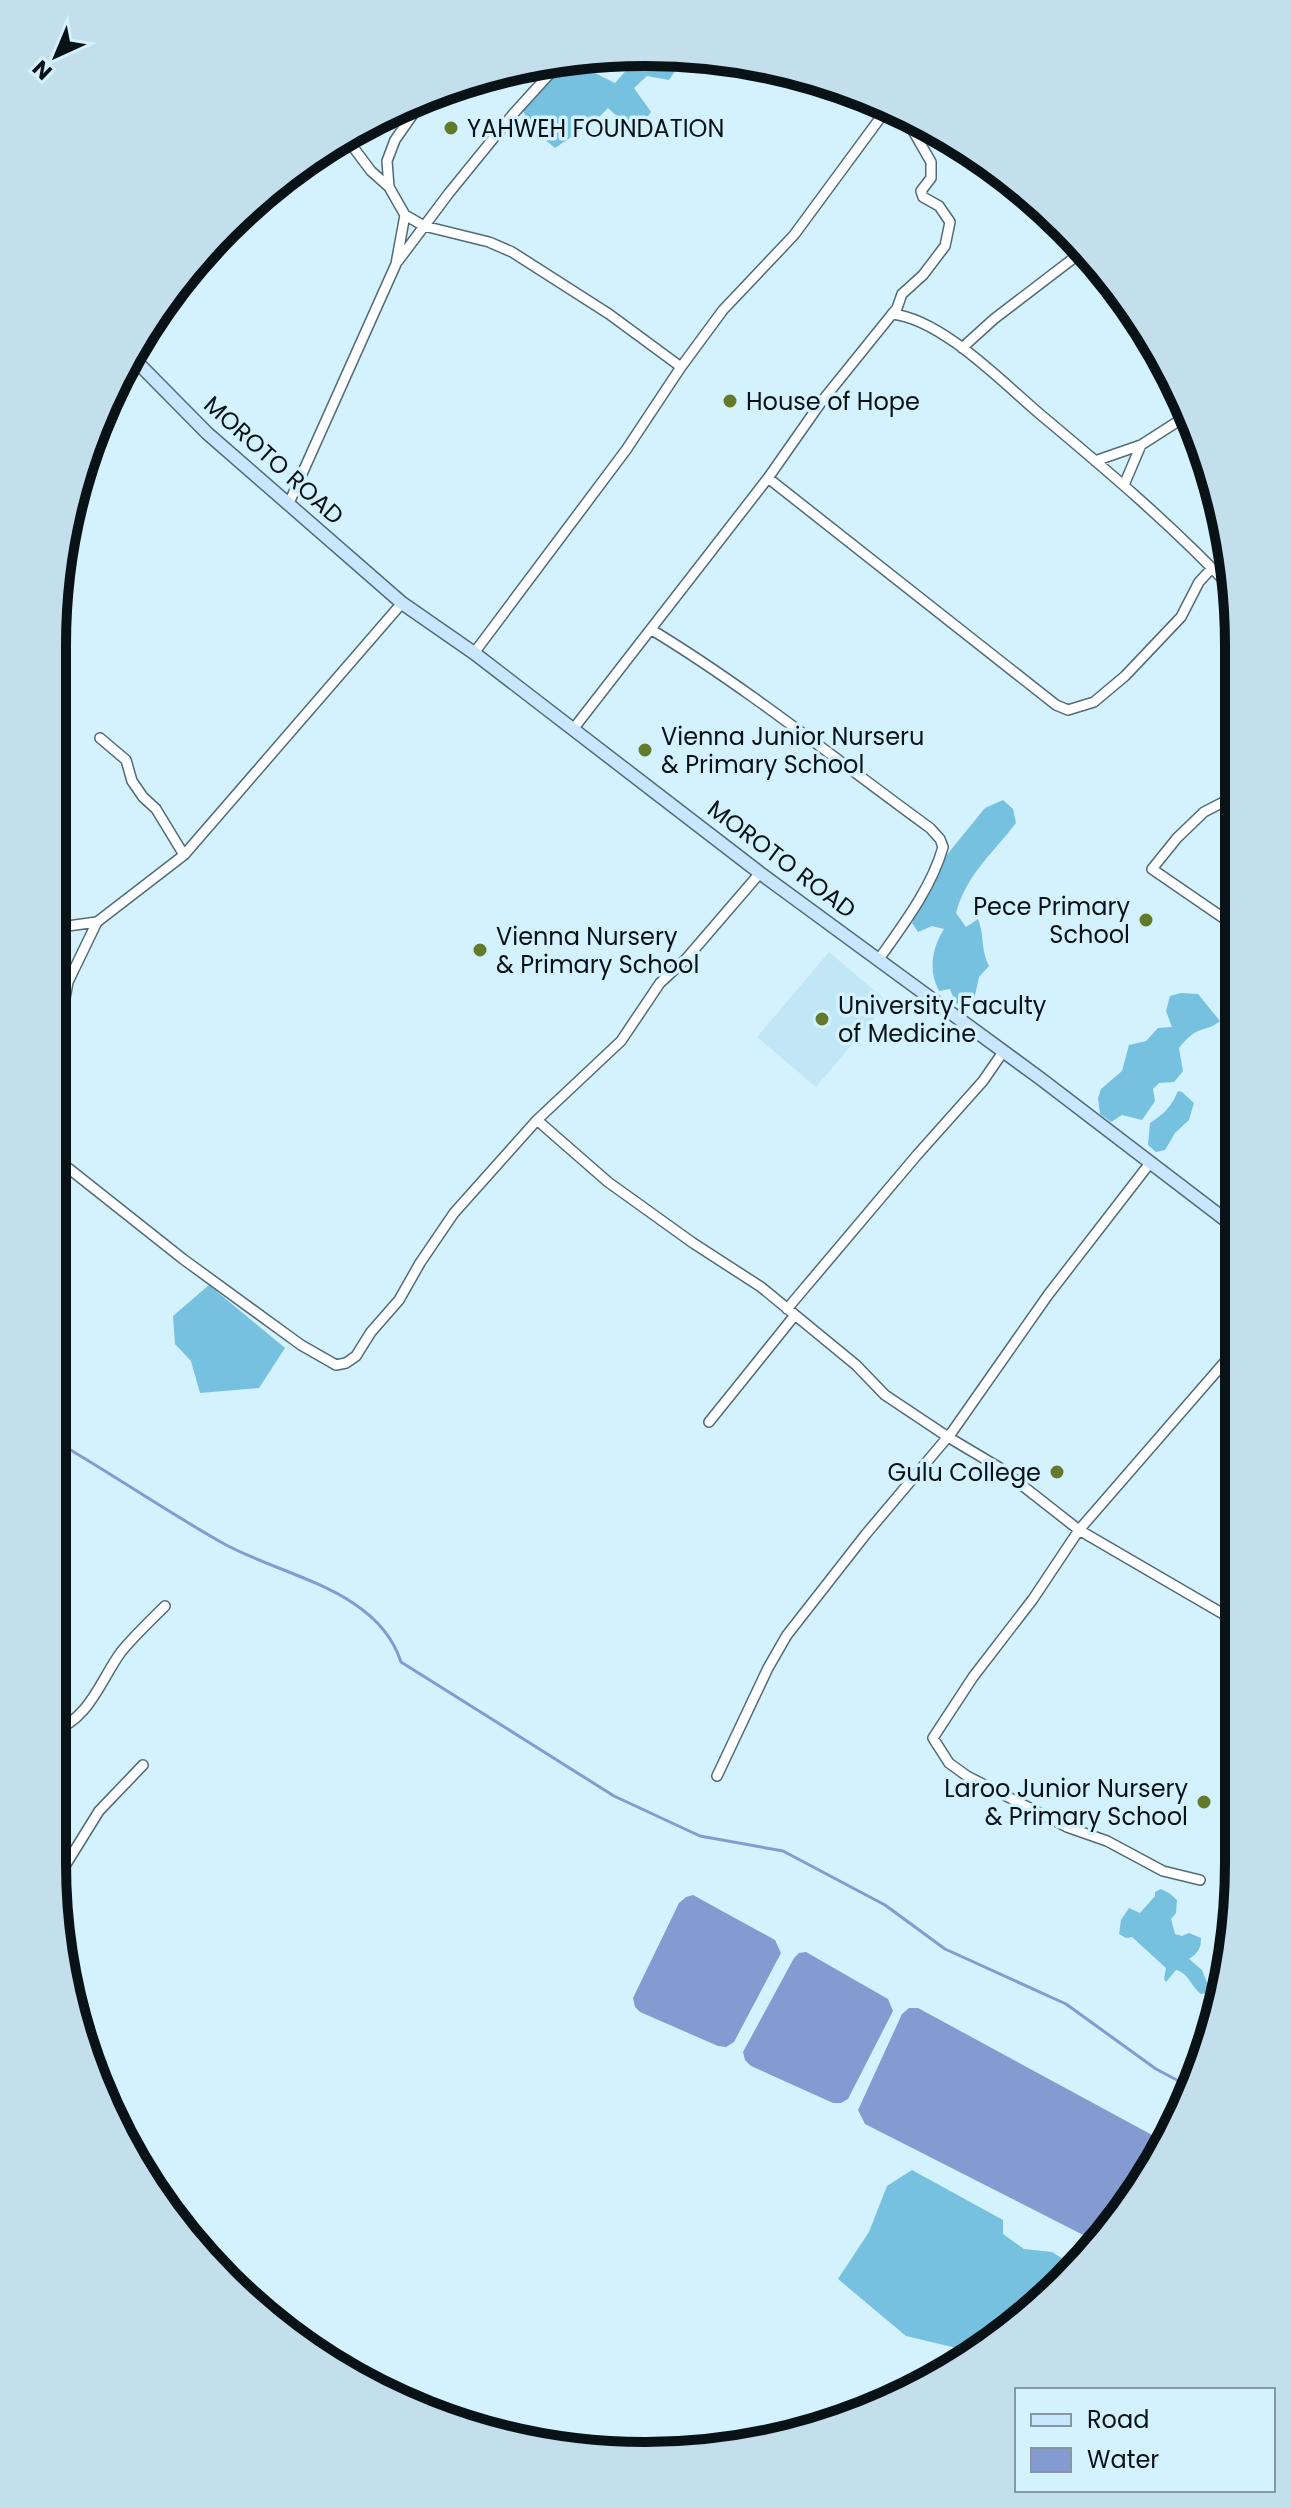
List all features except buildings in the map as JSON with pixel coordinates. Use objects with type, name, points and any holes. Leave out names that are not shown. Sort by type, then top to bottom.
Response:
[{"type":"main road","name":"MOROTO ROAD","points":[[139,364],[207,433],[402,603],[474,653],[760,873],[1225,1220]]},
{"type":"street","points":[[289,503],[396,264],[514,113],[549,74]]},
{"type":"street","points":[[389,187],[387,161],[390,150],[412,115]]},
{"type":"street","points":[[474,653],[626,450],[681,367],[738,293],[794,235],[881,117]]},
{"type":"street","points":[[574,728],[768,478],[822,401],[900,304],[902,294],[914,285],[945,246],[950,222],[939,206],[923,197],[921,191],[931,178],[931,162],[914,133]]},
{"type":"street","points":[[352,146],[371,171],[389,187],[405,215],[424,226],[489,242],[512,252],[609,314],[681,367]]},
{"type":"street","points":[[396,264],[405,215]]},
{"type":"street","points":[[962,348],[994,319],[1075,257]]},
{"type":"street","points":[[892,314],[919,321],[962,348],[1124,485],[1221,577]]},
{"type":"street","points":[[1095,461],[1141,445],[1179,420]]},
{"type":"street","points":[[1124,485],[1141,445]]},
{"type":"street","points":[[768,478],[898,577],[1056,705],[1068,710],[1088,706],[1125,676],[1181,617],[1199,582],[1212,568]]},
{"type":"street","points":[[66,993],[68,982],[97,922],[184,855],[402,603]]},
{"type":"street","points":[[652,630],[848,766],[930,828],[940,839],[943,847],[933,873],[879,959]]},
{"type":"street","points":[[100,738],[126,760],[132,781],[156,809],[184,855]]},
{"type":"street","points":[[1225,801],[1204,812],[1177,838],[1152,869],[1225,919]]},
{"type":"street","points":[[66,1166],[183,1259],[301,1345],[336,1365],[346,1363],[356,1356],[371,1332],[399,1300],[449,1220],[537,1120],[621,1041],[660,983],[686,959],[760,873]]},
{"type":"street","points":[[66,926],[97,922]]},
{"type":"street","points":[[709,1422],[791,1312],[917,1155],[983,1081],[1003,1052]]},
{"type":"street","points":[[537,1120],[608,1182],[761,1287],[856,1365],[885,1395],[1000,1468],[1079,1530],[1225,1615]]},
{"type":"street","points":[[717,1776],[787,1635],[866,1534],[948,1437],[1048,1295],[1150,1163]]},
{"type":"street","points":[[1200,1880],[1163,1871],[1107,1841],[1067,1827],[967,1776],[949,1763],[934,1740],[940,1725],[973,1677],[1033,1599],[1079,1530],[1225,1362]]},
{"type":"street","points":[[66,1726],[74,1723],[99,1691],[123,1650],[165,1606]]},
{"type":"street","points":[[66,1864],[99,1811],[143,1765]]},
{"type":"shaded area","points":[[630,66],[678,67],[669,80],[647,76],[634,88],[651,112],[635,133],[608,108],[555,148],[533,130],[522,109],[556,73],[588,69],[615,83]]},
{"type":"shaded area","points":[[1003,800],[1013,809],[1016,823],[973,876],[956,913],[966,927],[978,919],[989,966],[979,977],[972,1009],[964,1009],[955,1002],[950,989],[939,991],[933,975],[934,951],[944,929],[932,926],[918,932],[912,923],[924,891],[945,857],[985,808]]},
{"type":"shaded area","name":"University Faculty of Medicine","points":[[829,952],[888,1002],[816,1087],[757,1037]]},
{"type":"shaded area","points":[[1198,994],[1220,1021],[1194,1033],[1179,1048],[1183,1071],[1174,1082],[1159,1083],[1153,1089],[1155,1101],[1142,1120],[1122,1115],[1111,1122],[1100,1114],[1098,1098],[1101,1089],[1122,1071],[1129,1045],[1146,1041],[1158,1028],[1172,1027],[1166,1011],[1170,996]]},
{"type":"shaded area","points":[[1178,1091],[1194,1103],[1189,1120],[1175,1133],[1165,1150],[1156,1152],[1148,1145],[1150,1123],[1167,1109]]},
{"type":"shaded area","points":[[209,1285],[285,1348],[259,1388],[200,1393],[191,1361],[175,1344],[173,1316]]},
{"type":"shaded area","points":[[1161,1889],[1177,1900],[1176,1913],[1171,1919],[1175,1934],[1182,1936],[1189,1933],[1201,1938],[1198,1950],[1189,1959],[1202,1970],[1210,1990],[1208,1993],[1201,1994],[1184,1974],[1176,1970],[1166,1982],[1166,1968],[1132,1937],[1119,1934],[1121,1920],[1129,1908],[1140,1913],[1155,1892]]},
{"type":"shaded area","points":[[912,2170],[1003,2220],[1003,2234],[1024,2249],[1052,2252],[1066,2261],[1028,2298],[959,2349],[906,2336],[838,2279],[869,2232],[887,2186]]},
{"type":"water","points":[[693,1895],[775,1940],[781,1953],[734,2042],[726,2047],[640,2012],[633,1998],[679,1903]]},
{"type":"water","points":[[806,1952],[888,1999],[893,2011],[848,2099],[841,2103],[833,2103],[751,2066],[743,2052],[794,1958]]},
{"type":"water","points":[[909,2008],[918,2008],[1155,2137],[1127,2184],[1087,2237],[865,2124],[858,2110],[902,2014]]},
{"type":"waterway","points":[[66,1448],[219,1541],[348,1600],[371,1616],[389,1637],[401,1662],[614,1796],[700,1836],[783,1851],[885,1905],[945,1949],[1066,2004],[1156,2069],[1182,2082]]},
{"type":"place","name":"YAHWEH FOUNDATION","points":[[451,128]]},
{"type":"place","name":"House of Hope","points":[[730,401]]},
{"type":"place","name":"Vienna Junior Nurseru & Primary School","points":[[645,750]]},
{"type":"place","name":"Pece Primary School","points":[[1146,920]]},
{"type":"place","name":"Vienna Nursery & Primary School","points":[[480,950]]},
{"type":"place","name":"University Faculty of Medicine","points":[[822,1019]]},
{"type":"place","name":"Gulu College","points":[[1057,1472]]},
{"type":"place","name":"Laroo Junior Nursery & Primary School","points":[[1204,1802]]}]
